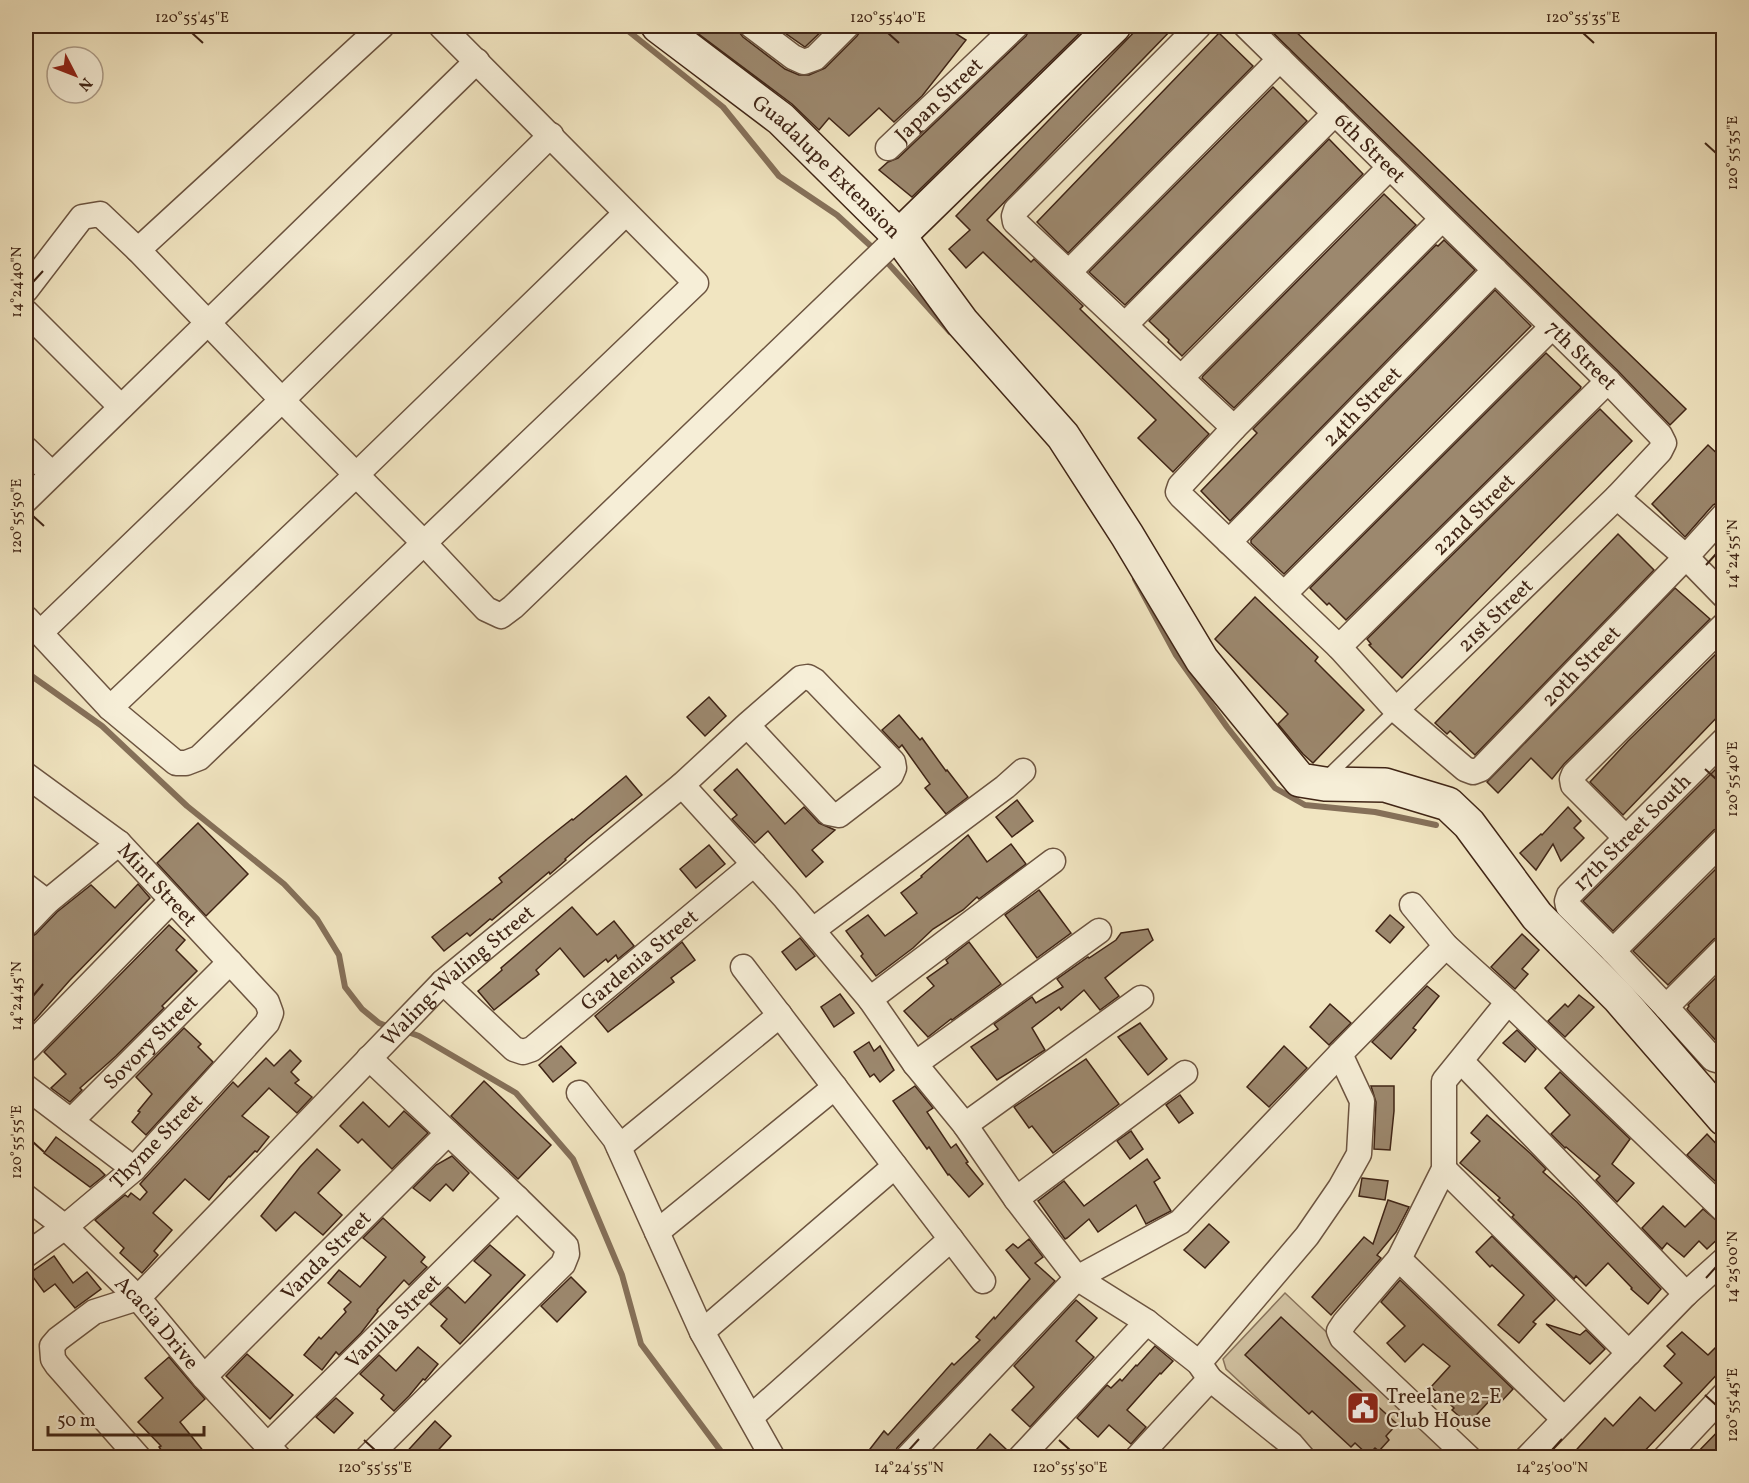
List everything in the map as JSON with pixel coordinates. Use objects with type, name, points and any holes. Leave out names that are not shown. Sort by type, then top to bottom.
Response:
[{"type":"street","points":[[138,250],[382,26]]},
{"type":"street","points":[[441,26],[551,135],[696,283],[199,758],[186,763],[176,762],[110,708],[33,626],[282,400],[551,135]]},
{"type":"street","name":"Guadalupe Extension","points":[[658,26],[781,120],[899,236],[1114,26]]},
{"type":"street","points":[[752,26],[793,57],[804,62],[815,58],[847,26]]},
{"type":"street","name":"Japan Street","points":[[888,148],[1016,26]]},
{"type":"street","points":[[1199,26],[1016,210],[1014,216],[1015,222],[1233,428]]},
{"type":"street","name":"6th Street","points":[[1246,26],[1495,270]]},
{"type":"street","points":[[1069,272],[1280,59]]},
{"type":"street","points":[[26,500],[477,61]]},
{"type":"street","points":[[1125,325],[1335,113]]},
{"type":"street","points":[[1181,378],[1390,167]]},
{"type":"street","points":[[110,708],[357,474],[626,213]]},
{"type":"street","points":[[26,290],[82,216],[100,214],[357,474],[486,609],[501,616],[522,599],[899,236],[962,322],[1063,436],[1127,535],[1202,660],[1300,780],[1320,783],[1385,785],[1448,804],[1469,824],[1537,916],[1618,998],[1724,1119]]},
{"type":"street","points":[[1396,710],[1339,647],[1178,492],[1180,486],[1233,428],[1442,219]]},
{"type":"street","name":"7th Street","points":[[1495,270],[1608,381],[1660,435],[1664,443]]},
{"type":"street","name":"24th Street","points":[[1229,542],[1495,270]]},
{"type":"street","points":[[26,312],[121,407]]},
{"type":"street","points":[[1284,594],[1552,327]]},
{"type":"street","name":"22nd Street","points":[[1339,647],[1608,381]]},
{"type":"street","name":"21st Street","points":[[1396,710],[1617,497],[1660,451],[1664,443]]},
{"type":"street","points":[[26,449],[52,474]]},
{"type":"street","points":[[1617,497],[1686,557],[1724,596]]},
{"type":"street","name":"20th Street","points":[[1396,710],[1466,769],[1473,772],[1480,769],[1724,515]]},
{"type":"street","points":[[1626,838],[1574,785],[1572,779],[1574,774],[1724,626]]},
{"type":"street","name":"Waling-Waling Street","points":[[138,1298],[443,982],[682,786],[747,725],[804,677],[815,681],[893,762],[894,768],[891,775],[839,815],[833,815],[747,725]]},
{"type":"street","name":"17th Street South","points":[[1613,951],[1568,906],[1569,895],[1724,740]]},
{"type":"street","points":[[813,930],[1005,787],[1023,771]]},
{"type":"street","name":"Mint Street","points":[[26,776],[118,843],[231,962],[267,1002],[271,1012]]},
{"type":"street","points":[[682,786],[813,930],[870,999],[915,1064],[965,1125],[1016,1199],[1077,1278],[1147,1322],[1204,1371],[1290,1453]]},
{"type":"street","points":[[1722,1060],[1713,1059],[1613,951],[1724,840]]},
{"type":"street","points":[[26,924],[47,902],[118,843]]},
{"type":"street","points":[[870,999],[1053,861]]},
{"type":"street","name":"Gardenia Street","points":[[443,982],[514,1049],[522,1052],[532,1049],[754,864]]},
{"type":"street","points":[[26,886],[47,902]]},
{"type":"street","points":[[26,1050],[172,900]]},
{"type":"street","points":[[1412,905],[1446,946],[1508,1002],[1724,1210]]},
{"type":"street","points":[[915,1064],[1100,931]]},
{"type":"street","points":[[907,1458],[1077,1278],[1180,1222],[1446,946]]},
{"type":"street","points":[[1666,1007],[1724,949]]},
{"type":"street","name":"Sovory Street","points":[[71,1121],[231,962]]},
{"type":"street","points":[[744,967],[982,1281]]},
{"type":"street","points":[[965,1125],[1141,998]]},
{"type":"street","points":[[1468,1458],[1342,1338],[1339,1331],[1399,1258],[1444,1169],[1444,1081],[1508,1002]]},
{"type":"street","name":"Thyme Street","points":[[26,1255],[134,1169],[267,1023],[271,1012]]},
{"type":"street","points":[[619,1147],[780,1015]]},
{"type":"street","points":[[367,1458],[562,1264],[567,1254],[566,1246],[448,1133],[376,1051]]},
{"type":"street","points":[[1137,1458],[1307,1236],[1340,1188],[1359,1154],[1362,1101],[1340,1054]]},
{"type":"street","points":[[1461,1061],[1686,1294]]},
{"type":"street","points":[[1016,1199],[1185,1073]]},
{"type":"street","points":[[26,1087],[134,1169]]},
{"type":"street","points":[[657,1232],[835,1087]]},
{"type":"street","points":[[579,1093],[615,1139],[702,1332],[773,1458]]},
{"type":"street","name":"Vanda Street","points":[[204,1377],[448,1133]]},
{"type":"street","points":[[702,1332],[895,1166]]},
{"type":"street","points":[[1444,1169],[1629,1353]]},
{"type":"street","name":"Acacia Drive","points":[[26,1197],[64,1227],[138,1298],[204,1377],[274,1451]]},
{"type":"street","name":"Vanilla Street","points":[[274,1451],[517,1198]]},
{"type":"street","points":[[751,1418],[951,1239]]},
{"type":"street","points":[[1399,1258],[1564,1419]]},
{"type":"street","points":[[1527,1458],[1686,1294],[1724,1260]]},
{"type":"street","points":[[138,1298],[94,1312],[58,1339],[52,1346],[52,1353],[57,1365],[139,1458]]},
{"type":"street","points":[[1020,1458],[1147,1322]]},
{"type":"street","points":[[1665,1458],[1724,1395]]},
{"type":"lane","name":"21st Street","points":[[1320,783],[1396,710]]},
{"type":"shaded area","points":[[1285,1293],[1459,1457],[1320,1457],[1226,1369],[1223,1359]]},
{"type":"building","points":[[688,26],[738,26],[743,37],[785,69],[799,75],[809,75],[825,68],[857,36],[861,26],[944,26],[966,40],[922,96],[894,122],[879,108],[849,136],[829,118],[819,130],[792,104]]},
{"type":"building","points":[[775,26],[827,26],[805,47]]},
{"type":"building","points":[[1031,26],[1087,26],[912,197],[879,170],[888,162],[898,158],[1026,36]]},
{"type":"building","points":[[1140,26],[1175,26],[987,220],[1031,262],[1034,259],[1083,306],[1080,309],[1209,434],[1173,472],[1138,438],[1156,420],[983,252],[966,268],[949,249],[970,230],[956,216]]},
{"type":"building","points":[[1266,26],[1290,26],[1686,409],[1670,425],[1618,371]]},
{"type":"building","points":[[1219,33],[1253,66],[1068,253],[1037,222]]},
{"type":"building","points":[[1273,87],[1307,121],[1125,305],[1089,272]]},
{"type":"building","points":[[1329,139],[1363,174],[1182,356],[1149,321]]},
{"type":"building","points":[[1384,194],[1416,225],[1234,408],[1202,378],[1203,376]]},
{"type":"building","points":[[1444,240],[1475,270],[1230,521],[1201,491],[1257,433],[1253,429],[1436,245],[1438,246]]},
{"type":"building","points":[[1495,290],[1531,326],[1284,574],[1251,543],[1251,540]]},
{"type":"building","points":[[1546,353],[1581,387],[1580,389],[1346,620],[1329,603],[1327,605],[1310,588]]},
{"type":"building","points":[[1600,409],[1632,441],[1402,678],[1369,645],[1371,644],[1367,639]]},
{"type":"building","points":[[1708,445],[1724,460],[1724,499],[1713,505],[1685,537],[1652,504]]},
{"type":"building","points":[[1618,534],[1654,570],[1475,755],[1450,731],[1447,734],[1435,723]]},
{"type":"building","points":[[1675,588],[1710,619],[1564,764],[1552,779],[1531,758],[1498,793],[1487,782]]},
{"type":"building","points":[[1255,597],[1318,657],[1315,661],[1364,710],[1313,763],[1278,724],[1288,714],[1215,639]]},
{"type":"building","points":[[1724,646],[1724,710],[1623,815],[1590,782]]},
{"type":"building","points":[[709,697],[726,716],[705,736],[687,717]]},
{"type":"building","points":[[899,715],[920,740],[922,738],[968,797],[946,814],[925,788],[930,784],[902,745],[899,748],[882,730]]},
{"type":"building","points":[[1724,761],[1724,826],[1714,830],[1613,931],[1583,901]]},
{"type":"building","points":[[737,769],[785,824],[804,807],[819,823],[835,830],[812,850],[823,862],[806,877],[768,831],[755,843],[732,819],[737,815],[714,790]]},
{"type":"building","points":[[626,776],[642,795],[492,920],[490,919],[470,936],[467,933],[444,951],[432,937],[502,882],[499,878]]},
{"type":"building","points":[[1017,800],[1033,821],[1012,837],[996,817]]},
{"type":"building","points":[[1568,807],[1581,821],[1574,828],[1584,838],[1561,861],[1553,844],[1536,870],[1520,853],[1542,835]]},
{"type":"building","points":[[198,823],[248,874],[206,916],[157,863]]},
{"type":"building","points":[[968,835],[987,862],[1011,844],[1026,864],[933,929],[913,948],[876,976],[846,931],[868,915],[885,936],[917,913],[901,893]]},
{"type":"building","points":[[709,845],[725,864],[696,888],[680,869]]},
{"type":"building","points":[[1724,861],[1724,935],[1714,939],[1668,985],[1633,951]]},
{"type":"building","points":[[138,884],[150,898],[70,980],[26,1030],[26,938],[36,934],[57,912],[91,885],[115,908]]},
{"type":"building","points":[[1039,890],[1071,933],[1037,958],[1005,915]]},
{"type":"building","points":[[572,907],[597,935],[614,921],[634,946],[618,959],[616,955],[608,962],[606,959],[584,977],[560,948],[536,970],[539,974],[494,1010],[478,991],[502,970],[501,968]]},
{"type":"building","points":[[1390,915],[1404,927],[1390,943],[1376,931]]},
{"type":"building","points":[[169,925],[185,940],[176,950],[197,971],[116,1056],[80,1088],[82,1090],[70,1102],[51,1088],[66,1074],[44,1052]]},
{"type":"building","points":[[1148,929],[1153,940],[1105,978],[1119,996],[1100,1010],[1084,990],[1061,1010],[1059,1007],[1032,1028],[1045,1050],[997,1080],[971,1047],[998,1029],[994,1024],[1032,997],[1036,1003],[1063,987],[1057,979],[1116,940],[1121,933]]},
{"type":"building","points":[[1522,934],[1539,950],[1522,969],[1528,974],[1515,989],[1491,967]]},
{"type":"building","points":[[800,938],[815,956],[796,970],[782,952]]},
{"type":"building","points":[[682,942],[695,960],[671,978],[674,982],[608,1032],[595,1016]]},
{"type":"building","points":[[969,942],[1001,984],[928,1037],[904,1011],[934,986],[927,978],[948,963],[946,960]]},
{"type":"building","points":[[1724,970],[1724,1046],[1721,1046],[1687,1009],[1688,1005]]},
{"type":"building","points":[[1427,986],[1439,996],[1413,1028],[1416,1030],[1391,1059],[1372,1042]]},
{"type":"building","points":[[840,994],[854,1013],[834,1027],[821,1007]]},
{"type":"building","points":[[1579,995],[1594,1007],[1565,1037],[1548,1021],[1565,1004],[1568,1007]]},
{"type":"building","points":[[1330,1004],[1351,1023],[1329,1045],[1310,1027]]},
{"type":"building","points":[[1140,1023],[1167,1059],[1148,1075],[1118,1037]]},
{"type":"building","points":[[184,1028],[201,1044],[198,1047],[213,1062],[146,1135],[132,1122],[152,1094],[136,1077]]},
{"type":"building","points":[[1517,1030],[1536,1049],[1525,1062],[1503,1043]]},
{"type":"building","points":[[869,1042],[874,1051],[880,1046],[894,1070],[880,1082],[874,1074],[870,1077],[854,1052]]},
{"type":"building","points":[[561,1046],[576,1063],[553,1082],[539,1065]]},
{"type":"building","points":[[1284,1046],[1307,1068],[1269,1107],[1247,1087]]},
{"type":"building","points":[[290,1050],[301,1061],[291,1072],[299,1080],[295,1083],[312,1097],[297,1113],[269,1088],[242,1116],[269,1137],[257,1152],[255,1151],[229,1176],[209,1200],[185,1179],[153,1213],[172,1230],[154,1251],[158,1255],[142,1273],[120,1253],[124,1248],[95,1220],[125,1195],[128,1197],[131,1193],[140,1200],[147,1192],[140,1184],[233,1082],[238,1087],[266,1058],[274,1066]]},
{"type":"building","points":[[1086,1059],[1119,1104],[1053,1153],[1032,1126],[1029,1128],[1014,1107]]},
{"type":"building","points":[[1560,1072],[1630,1139],[1612,1164],[1634,1183],[1617,1202],[1596,1180],[1600,1176],[1551,1134],[1570,1115],[1545,1088]]},
{"type":"building","points":[[484,1081],[551,1145],[518,1179],[451,1116]]},
{"type":"building","points":[[915,1086],[933,1108],[927,1112],[951,1148],[956,1144],[968,1162],[966,1163],[983,1184],[969,1197],[948,1175],[929,1147],[927,1149],[893,1101]]},
{"type":"building","points":[[1371,1086],[1394,1086],[1390,1150],[1374,1149],[1376,1102]]},
{"type":"building","points":[[1180,1095],[1193,1113],[1179,1123],[1166,1105]]},
{"type":"building","points":[[363,1102],[389,1127],[404,1111],[428,1133],[392,1169],[362,1139],[358,1143],[340,1126]]},
{"type":"building","points":[[1487,1115],[1546,1169],[1543,1172],[1577,1202],[1661,1289],[1648,1304],[1608,1263],[1586,1286],[1576,1276],[1574,1279],[1512,1217],[1514,1215],[1498,1200],[1500,1198],[1460,1163],[1480,1141],[1471,1133]]},
{"type":"building","points":[[1131,1131],[1143,1149],[1130,1159],[1117,1141]]},
{"type":"building","points":[[1707,1134],[1724,1152],[1724,1172],[1715,1181],[1687,1155]]},
{"type":"building","points":[[56,1137],[105,1175],[90,1187],[44,1153]]},
{"type":"building","points":[[317,1149],[340,1170],[318,1193],[342,1215],[323,1235],[295,1212],[276,1231],[261,1216]]},
{"type":"building","points":[[452,1156],[469,1173],[453,1191],[446,1184],[430,1201],[413,1188],[436,1165]]},
{"type":"building","points":[[1147,1159],[1160,1178],[1154,1182],[1171,1211],[1146,1224],[1136,1205],[1098,1232],[1089,1219],[1065,1239],[1038,1201],[1064,1181],[1084,1206]]},
{"type":"building","points":[[1362,1178],[1388,1181],[1385,1200],[1359,1196]]},
{"type":"building","points":[[1388,1200],[1409,1207],[1396,1232],[1377,1255],[1381,1258],[1331,1315],[1312,1297],[1364,1237],[1373,1244]]},
{"type":"building","points":[[1663,1206],[1685,1227],[1703,1209],[1724,1227],[1724,1233],[1707,1249],[1699,1241],[1684,1257],[1667,1243],[1662,1249],[1642,1228]]},
{"type":"building","points":[[383,1218],[425,1257],[421,1262],[427,1267],[409,1285],[404,1280],[377,1310],[361,1333],[339,1355],[336,1352],[322,1370],[304,1355],[319,1337],[321,1339],[346,1312],[344,1309],[351,1302],[328,1283],[339,1270],[360,1287],[386,1257],[363,1238]]},
{"type":"building","points":[[1209,1224],[1229,1242],[1205,1268],[1184,1250]]},
{"type":"building","points":[[1492,1236],[1555,1300],[1533,1322],[1536,1324],[1519,1343],[1498,1325],[1524,1295],[1492,1265],[1490,1267],[1476,1252]]},
{"type":"building","points":[[1029,1239],[1043,1257],[1035,1263],[1055,1281],[897,1448],[893,1458],[863,1458],[884,1431],[888,1435],[952,1363],[954,1365],[980,1340],[976,1337],[1030,1279],[1006,1250],[1013,1244],[1018,1248]]},
{"type":"building","points":[[490,1245],[525,1275],[460,1344],[441,1326],[447,1319],[430,1304],[448,1287],[465,1303],[491,1275],[474,1261]]},
{"type":"building","points":[[54,1256],[73,1283],[87,1272],[101,1289],[75,1308],[55,1284],[44,1292],[30,1273]]},
{"type":"building","points":[[571,1277],[586,1292],[557,1322],[541,1306]]},
{"type":"building","points":[[1400,1280],[1513,1389],[1500,1403],[1493,1397],[1468,1424],[1431,1387],[1450,1366],[1423,1344],[1405,1362],[1387,1343],[1405,1326],[1381,1302]]},
{"type":"building","points":[[1076,1300],[1097,1318],[1076,1341],[1094,1357],[1030,1427],[1012,1410],[1034,1387],[1014,1366]]},
{"type":"building","points":[[1281,1317],[1397,1424],[1386,1436],[1389,1440],[1379,1451],[1375,1448],[1368,1455],[1355,1443],[1351,1447],[1312,1411],[1309,1414],[1245,1355]]},
{"type":"building","points":[[1546,1324],[1580,1335],[1586,1330],[1605,1349],[1590,1364]]},
{"type":"building","points":[[1682,1332],[1708,1355],[1724,1339],[1724,1367],[1638,1458],[1569,1458],[1605,1418],[1613,1426],[1640,1397],[1655,1411],[1682,1383],[1664,1366],[1675,1354],[1667,1346]]},
{"type":"building","points":[[1155,1346],[1173,1361],[1127,1410],[1146,1427],[1131,1444],[1109,1425],[1098,1437],[1077,1418],[1107,1385],[1111,1388],[1120,1379],[1122,1381]]},
{"type":"building","points":[[418,1347],[438,1364],[394,1411],[381,1399],[384,1395],[360,1374],[379,1355],[396,1371]]},
{"type":"building","points":[[247,1354],[293,1395],[270,1419],[226,1376]]},
{"type":"building","points":[[169,1357],[205,1399],[180,1422],[209,1458],[167,1458],[159,1447],[161,1446],[138,1422],[163,1398],[145,1378]]},
{"type":"building","points":[[336,1398],[353,1413],[334,1433],[316,1417]]},
{"type":"building","points":[[435,1421],[451,1436],[431,1458],[401,1458]]},
{"type":"building","points":[[1724,1425],[1724,1451],[1717,1458],[1692,1458]]},
{"type":"building","points":[[990,1434],[1008,1451],[1006,1458],[969,1458]]},
{"type":"waterway","points":[[622,26],[723,107],[779,176],[837,215],[874,249]]},
{"type":"waterway","points":[[886,261],[950,332]]},
{"type":"waterway","points":[[1135,579],[1176,655],[1227,727],[1275,788],[1305,805],[1375,812],[1436,825]]},
{"type":"waterway","points":[[26,672],[102,726],[187,806],[284,884],[317,919],[339,955],[345,987],[362,1009],[379,1023],[392,1028]]},
{"type":"waterway","points":[[405,1031],[419,1036],[516,1093],[573,1159],[622,1275],[641,1344],[726,1458]]},
{"type":"place","name":"Treelane 2-E Club House","points":[[1363,1408]]}]
